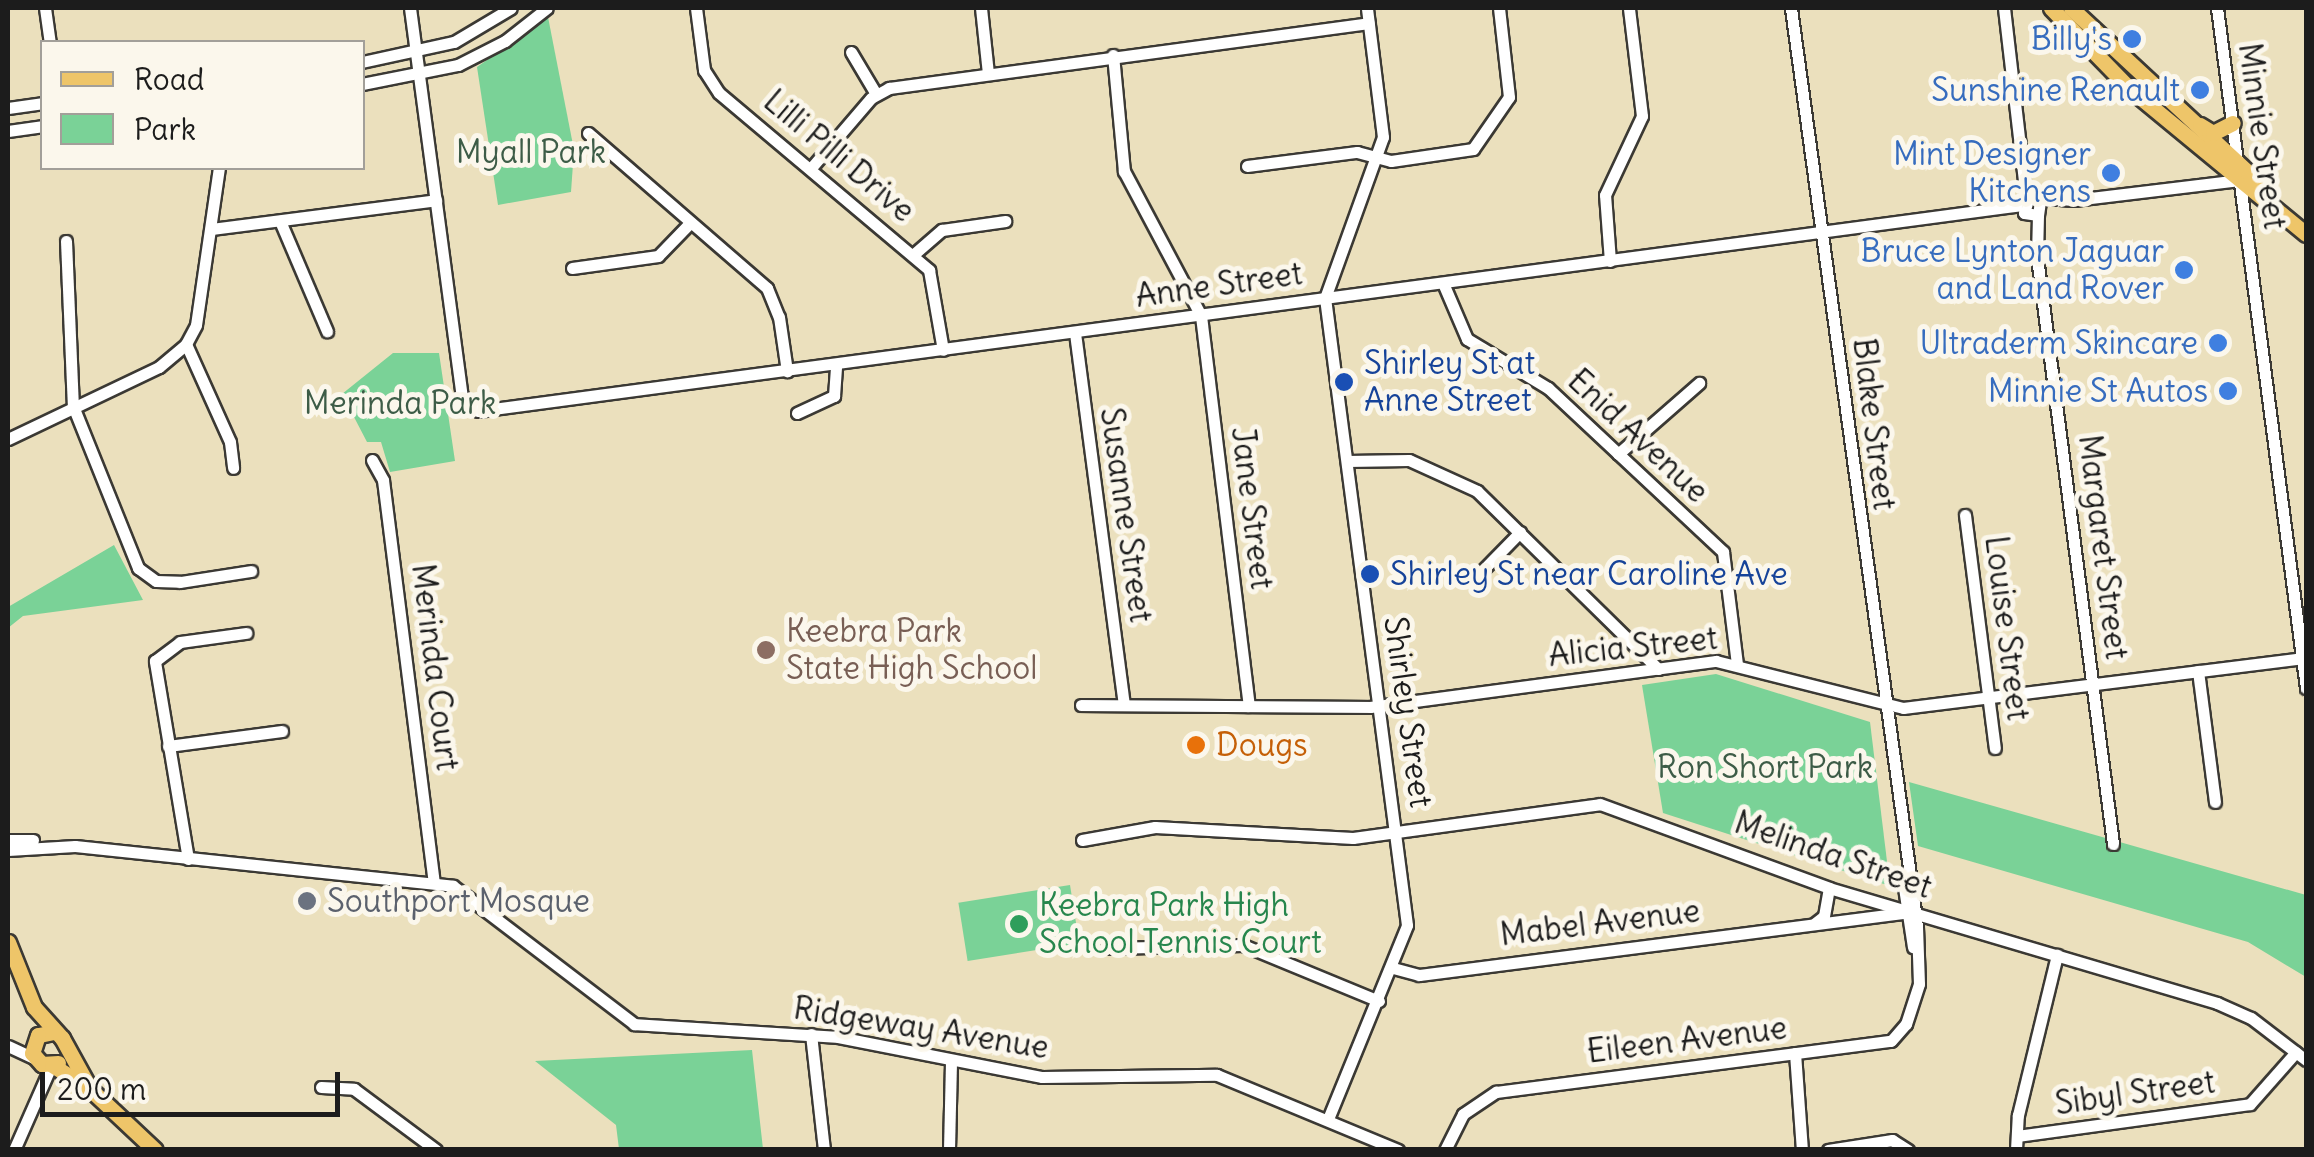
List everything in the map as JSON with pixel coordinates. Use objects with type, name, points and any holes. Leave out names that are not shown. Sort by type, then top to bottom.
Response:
[{"type":"main road","points":[[2050,8],[2130,90],[2306,226]]},
{"type":"main road","points":[[2071,8],[2306,234]]},
{"type":"main road","points":[[2184,116],[2213,133],[2233,123]]},
{"type":"main road","points":[[8,942],[34,1007],[66,1047],[90,1089]]},
{"type":"main road","points":[[8,960],[40,1055],[90,1089],[155,1150]]},
{"type":"main road","points":[[40,1055],[54,1032]]},
{"type":"main road","points":[[40,1055],[66,1047]]},
{"type":"street","points":[[45,8],[50,40]]},
{"type":"street","points":[[211,230],[436,200],[410,8]]},
{"type":"street","points":[[365,62],[416,54],[467,36],[511,8]]},
{"type":"street","points":[[365,84],[420,76],[488,51],[546,8]]},
{"type":"street","name":"Lilli Pilli Drive","points":[[696,8],[707,78],[914,254],[935,288],[944,350]]},
{"type":"street","points":[[981,8],[988,73]]},
{"type":"street","points":[[1325,298],[1377,158],[1383,129],[1367,8]]},
{"type":"street","points":[[1246,166],[1357,152],[1391,161],[1474,148],[1509,97],[1499,8]]},
{"type":"street","points":[[1610,262],[1605,195],[1642,116],[1629,8]]},
{"type":"street","name":"Blake Street","points":[[1791,8],[1919,975]]},
{"type":"street","name":"Margaret Street","points":[[2004,8],[2113,844]]},
{"type":"street","name":"Minnie Street","points":[[2217,8],[2306,688]]},
{"type":"street","points":[[812,168],[876,94],[988,73],[1370,23]]},
{"type":"street","points":[[851,52],[876,94]]},
{"type":"street","points":[[1113,56],[1124,171],[1200,316]]},
{"type":"street","points":[[8,108],[40,104]]},
{"type":"street","points":[[8,131],[40,126]]},
{"type":"street","points":[[588,133],[771,294],[787,371]]},
{"type":"street","points":[[8,439],[159,367],[186,344],[196,325],[219,170]]},
{"type":"street","name":"Anne Street","points":[[436,200],[468,408],[484,411],[2032,207],[2240,173]]},
{"type":"street","points":[[914,254],[942,230],[1006,221]]},
{"type":"street","points":[[280,222],[328,331]]},
{"type":"street","points":[[572,268],[658,256],[689,224]]},
{"type":"street","points":[[66,242],[73,406],[138,568],[156,581],[180,582],[251,571]]},
{"type":"street","name":"Enid Avenue","points":[[1443,283],[1467,338],[1548,388],[1723,552],[1738,664]]},
{"type":"street","name":"Shirley Street","points":[[1325,298],[1407,925],[1393,968],[1328,1118]]},
{"type":"street","name":"Jane Street","points":[[1200,316],[1249,706]]},
{"type":"street","name":"Susanne Street","points":[[1074,333],[1124,704]]},
{"type":"street","points":[[186,344],[230,442],[233,468]]},
{"type":"street","points":[[797,413],[834,396],[836,364]]},
{"type":"street","points":[[1618,454],[1699,382]]},
{"type":"street","points":[[1346,461],[1393,457],[1441,473],[1477,491],[1658,669]]},
{"type":"street","name":"Merinda Court","points":[[372,460],[383,480],[434,883]]},
{"type":"street","name":"Louise Street","points":[[1965,515],[1995,748]]},
{"type":"street","points":[[1476,577],[1520,532]]},
{"type":"street","points":[[188,858],[156,661],[180,642],[246,633]]},
{"type":"street","name":"Alicia Street","points":[[1081,705],[1379,706],[1658,669],[1738,664],[1882,706],[1989,698],[2302,658]]},
{"type":"street","points":[[2198,671],[2215,802]]},
{"type":"street","points":[[168,746],[282,731]]},
{"type":"street","name":"Melinda Street","points":[[1082,840],[1156,826],[1334,838],[1396,834],[1600,804],[1829,888],[2218,1003],[2252,1018],[2301,1056]]},
{"type":"street","name":"Ridgeway Avenue","points":[[8,840],[434,883],[474,897],[634,1024],[811,1034],[1042,1077],[1218,1074],[1398,1150]]},
{"type":"street","name":"Ridgeway Avenue","points":[[8,850],[49,845]]},
{"type":"street","points":[[1815,923],[1824,916],[1829,888]]},
{"type":"street","name":"Mabel Avenue","points":[[1393,968],[1424,974],[1909,912]]},
{"type":"street","points":[[1107,948],[1243,945],[1379,1002]]},
{"type":"street","points":[[2016,1143],[2057,955]]},
{"type":"street","name":"Eileen Avenue","points":[[1445,1150],[1463,1114],[1496,1092],[1891,1041],[1906,1024],[1919,975]]},
{"type":"street","points":[[811,1034],[824,1150]]},
{"type":"street","points":[[8,1046],[40,1055],[32,1101],[14,1150]]},
{"type":"street","points":[[1794,1053],[1802,1150]]},
{"type":"street","name":"Sibyl Street","points":[[2016,1143],[2250,1104],[2301,1056]]},
{"type":"street","points":[[949,1150],[951,1061]]},
{"type":"street","points":[[321,1087],[354,1089],[436,1150]]},
{"type":"street","points":[[1828,1150],[1892,1140],[1908,1150]]},
{"type":"green space","name":"Myall Park","points":[[548,17],[574,150],[571,192],[498,205],[477,67]]},
{"type":"green space","name":"Merinda Park","points":[[393,353],[439,353],[455,461],[390,472],[381,442],[367,442],[342,394]]},
{"type":"green space","points":[[114,545],[143,600],[23,616],[8,628],[8,607]]},
{"type":"green space","name":"Ron Short Park","points":[[1716,674],[1870,722],[1890,886],[1663,813],[1642,685]]},
{"type":"green space","points":[[1909,782],[2306,895],[2306,977],[2248,942],[1918,846]]},
{"type":"green space","name":"Keebra Park High School Tennis Court","points":[[1070,885],[1079,943],[968,961],[958,903]]},
{"type":"green space","points":[[752,1050],[763,1149],[619,1149],[616,1125],[535,1061]]},
{"type":"place","name":"Billy's","points":[[2132,39]]},
{"type":"place","name":"Sunshine Renault","points":[[2200,90]]},
{"type":"place","name":"Mint Designer Kitchens","points":[[2111,173]]},
{"type":"place","name":"Bruce Lynton Jaguar and Land Rover","points":[[2184,270]]},
{"type":"place","name":"Ultraderm Skincare","points":[[2218,343]]},
{"type":"place","name":"Shirley St at Anne Street","points":[[1344,382]]},
{"type":"place","name":"Minnie St Autos","points":[[2228,391]]},
{"type":"place","name":"Shirley St near Caroline Ave","points":[[1370,574]]},
{"type":"place","name":"Keebra Park State High School","points":[[766,650]]},
{"type":"place","name":"Dougs","points":[[1196,745]]},
{"type":"place","name":"Southport Mosque","points":[[307,901]]},
{"type":"place","name":"Keebra Park High School Tennis Court","points":[[1019,924]]}]
